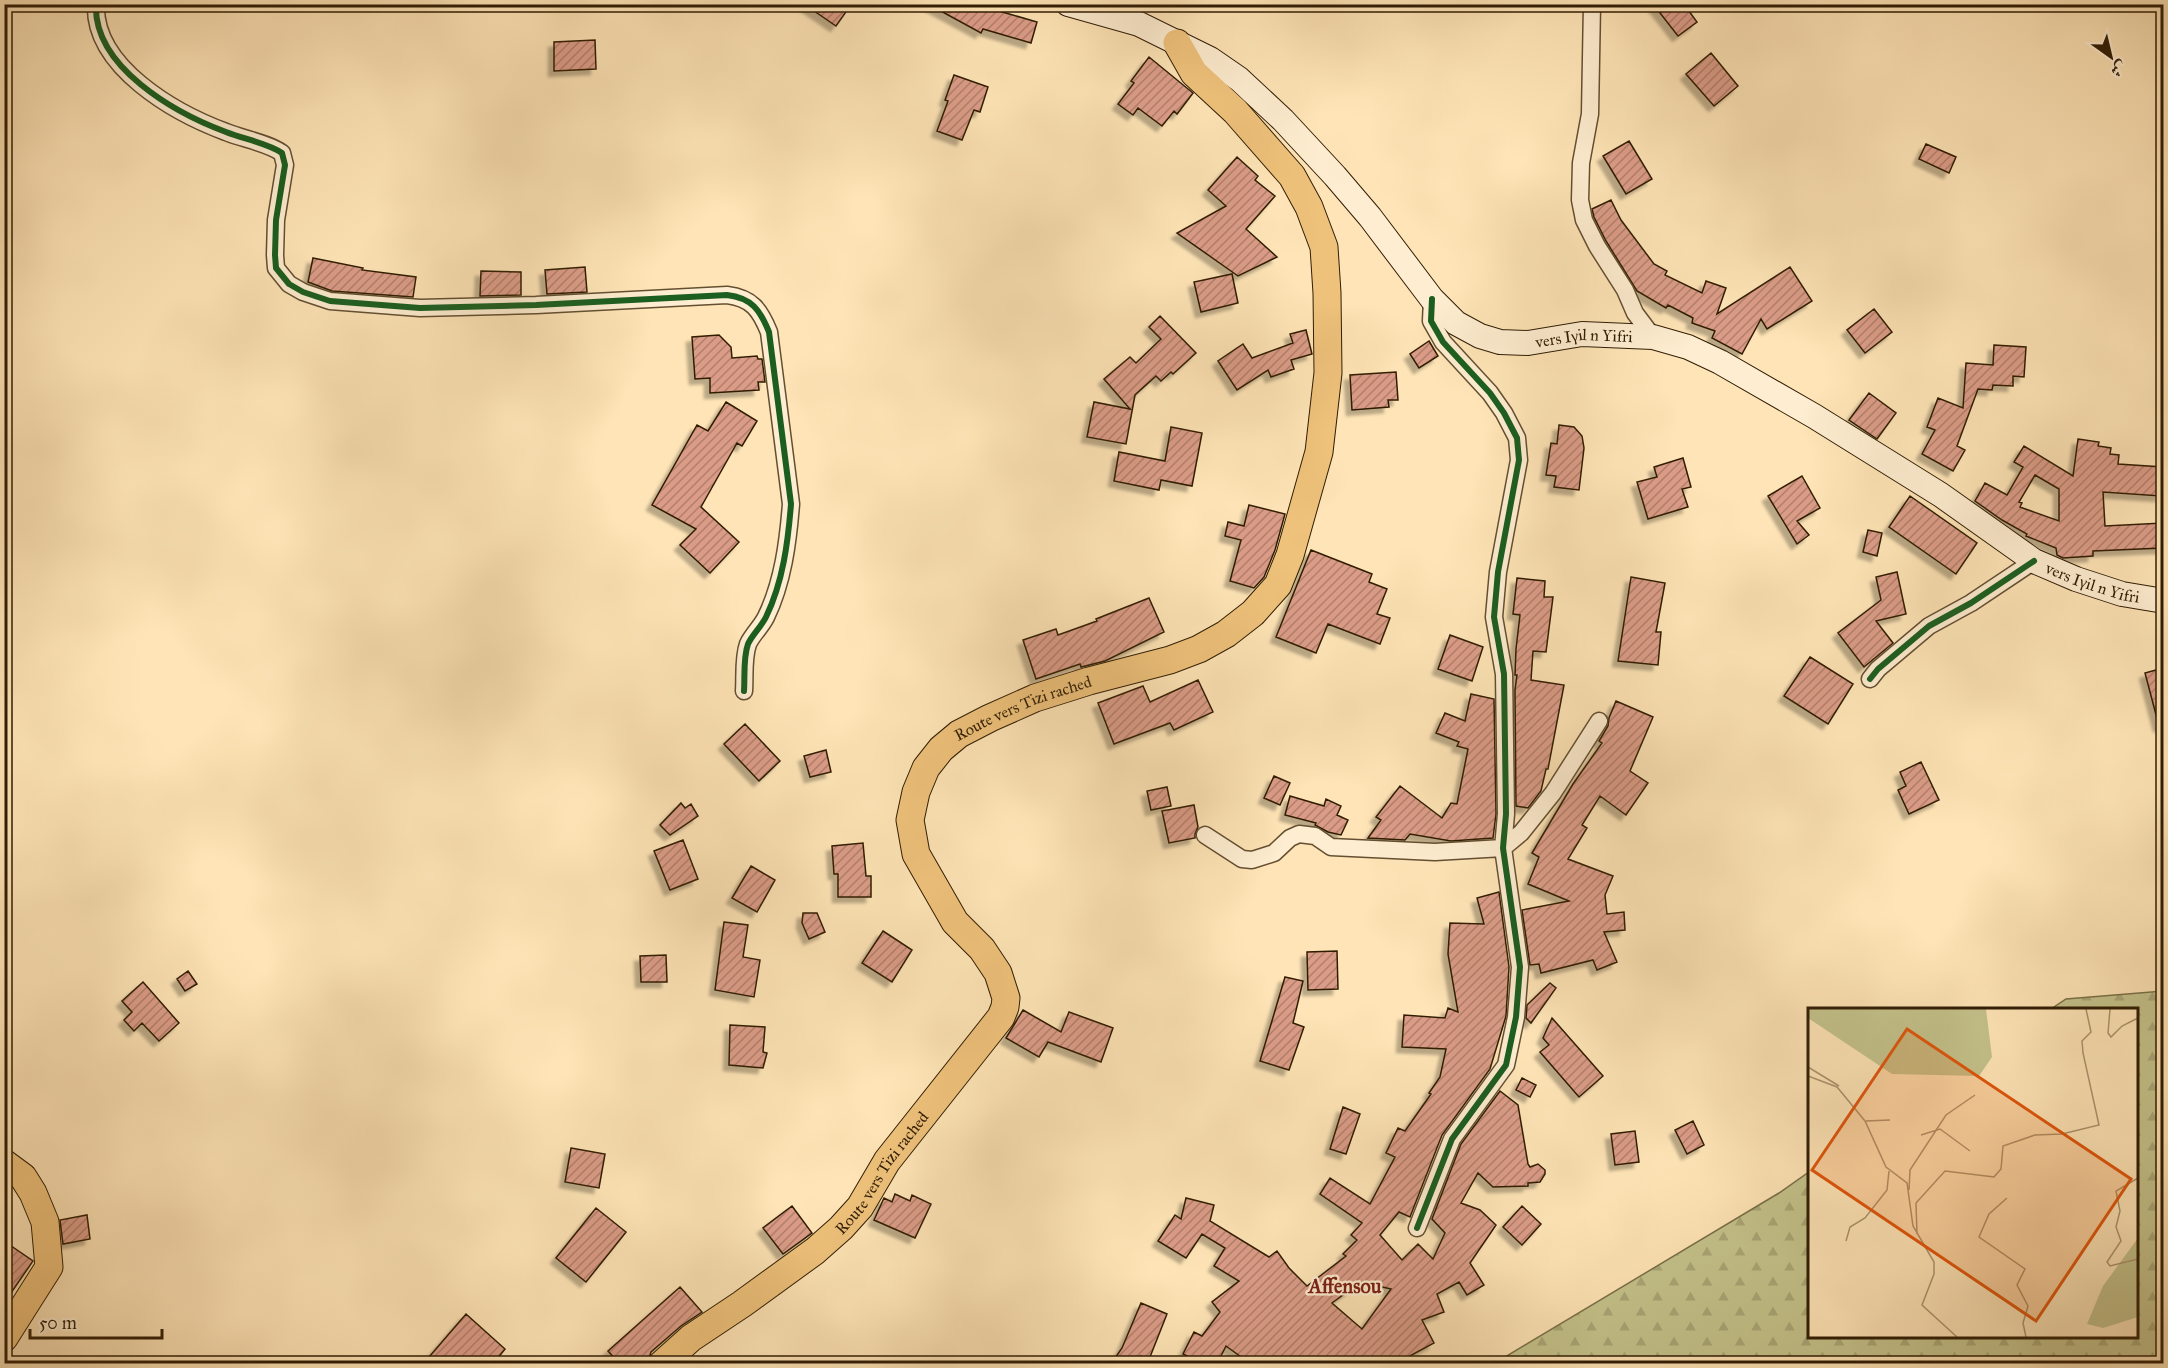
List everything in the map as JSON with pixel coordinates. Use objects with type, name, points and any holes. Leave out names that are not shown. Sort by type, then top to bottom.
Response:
[{"type":"main road","name":"vers Iγil n Yifri","points":[[1068,4],[1139,24],[1210,59],[1239,79],[1283,120],[1370,217],[1432,299],[1456,323],[1480,336],[1500,342],[1528,343],[1582,334],[1653,337],[1688,347],[1756,382],[1941,495],[2034,561],[2076,579],[2122,594],[2163,601]]},
{"type":"main road","name":"Route vers Tizi rached","points":[[662,1364],[691,1338],[765,1288],[815,1251],[841,1228],[860,1207],[886,1161],[1001,1017],[1006,998],[998,973],[982,949],[955,922],[916,854],[910,820],[916,792],[926,768],[941,749],[959,734],[990,718],[1035,698],[1170,660],[1199,649],[1226,634],[1253,613],[1278,585],[1290,555],[1305,507],[1318,452],[1328,373],[1328,292],[1324,247],[1309,207],[1292,176],[1235,111],[1194,72],[1177,43]]},
{"type":"main road","points":[[4,1162],[23,1177],[33,1193],[45,1222],[49,1267],[4,1338]]},
{"type":"street","points":[[96,4],[95,18],[100,34],[116,59],[143,87],[177,111],[282,153],[285,165],[276,220],[275,262],[280,274],[289,284],[303,292],[330,301],[420,308],[536,305],[727,295],[741,296],[754,306],[769,332],[791,504],[789,533],[782,568],[766,617],[748,644],[744,691]]},
{"type":"street","points":[[1592,4],[1590,114],[1581,163],[1580,200],[1584,220],[1597,246],[1625,290],[1635,313],[1653,337]]},
{"type":"street","points":[[1417,1227],[1452,1139],[1506,1065],[1516,1017],[1520,967],[1503,848],[1506,814],[1504,674],[1494,617],[1498,572],[1519,460],[1516,438],[1504,413],[1490,393],[1443,342],[1431,321],[1432,299]]},
{"type":"street","points":[[1870,679],[1878,669],[1929,626],[1971,603],[2034,561]]},
{"type":"street","points":[[1205,835],[1242,859],[1252,860],[1274,853],[1290,838],[1299,834],[1315,836],[1331,847],[1435,852],[1503,848],[1521,832],[1553,793],[1599,721]]},
{"type":"green space","points":[[2163,991],[2163,1363],[1495,1363],[1779,1193],[1808,1173],[1808,1338],[2138,1338],[2138,1008],[2052,1008],[2066,999]]},
{"type":"building","points":[[804,4],[841,4],[848,9],[836,26]]},
{"type":"building","points":[[928,4],[995,4],[992,9],[1037,22],[1031,43],[983,29],[981,33]]},
{"type":"building","points":[[1653,4],[1689,4],[1686,7],[1697,22],[1678,36]]},
{"type":"building","points":[[595,40],[596,69],[554,71],[554,42]]},
{"type":"building","points":[[1711,53],[1738,86],[1714,106],[1686,74]]},
{"type":"building","points":[[1149,57],[1193,93],[1177,114],[1174,111],[1162,126],[1138,108],[1133,115],[1118,104],[1134,83],[1131,81]]},
{"type":"building","points":[[954,75],[988,87],[980,112],[974,110],[962,140],[937,131],[948,101],[945,100]]},
{"type":"building","points":[[1629,141],[1652,179],[1626,194],[1603,156]]},
{"type":"building","points":[[1926,144],[1956,157],[1949,173],[1919,159]]},
{"type":"building","points":[[1237,157],[1258,176],[1255,180],[1275,196],[1246,229],[1277,257],[1238,276],[1177,233],[1226,206],[1208,190]]},
{"type":"building","points":[[1611,200],[1621,220],[1654,264],[1667,271],[1665,275],[1702,293],[1706,281],[1726,288],[1717,314],[1790,267],[1812,301],[1767,329],[1761,319],[1742,354],[1712,338],[1715,331],[1692,323],[1693,318],[1668,305],[1666,308],[1637,291],[1594,217],[1592,209]]},
{"type":"building","points":[[313,258],[363,268],[362,270],[416,277],[413,297],[332,291],[308,282]]},
{"type":"building","points":[[585,267],[587,292],[547,294],[545,270]]},
{"type":"building","points":[[481,271],[521,272],[521,295],[480,296]]},
{"type":"building","points":[[1232,274],[1238,303],[1201,312],[1194,282]]},
{"type":"building","points":[[1874,309],[1892,332],[1865,353],[1847,330]]},
{"type":"building","points":[[1160,316],[1196,353],[1173,374],[1171,372],[1161,381],[1156,376],[1135,395],[1126,444],[1087,437],[1094,402],[1130,409],[1104,379],[1130,357],[1136,363],[1161,339],[1149,327]]},
{"type":"building","points":[[1306,330],[1312,354],[1291,360],[1294,369],[1271,377],[1268,370],[1237,390],[1218,361],[1243,344],[1252,358],[1293,343],[1290,334]]},
{"type":"building","points":[[719,335],[731,347],[732,358],[757,356],[758,359],[762,359],[765,382],[758,382],[759,390],[710,393],[710,378],[695,379],[692,337]]},
{"type":"building","points":[[1429,341],[1438,356],[1419,368],[1410,354]]},
{"type":"building","points":[[1994,345],[2026,347],[2024,377],[2013,376],[2013,386],[1993,385],[1992,390],[1978,389],[1957,446],[1965,450],[1953,471],[1922,454],[1935,430],[1927,427],[1938,398],[1963,408],[1966,363],[1993,365]]},
{"type":"building","points":[[1396,372],[1398,400],[1388,400],[1389,407],[1352,410],[1350,375]]},
{"type":"building","points":[[1869,393],[1896,413],[1877,439],[1849,420]]},
{"type":"building","points":[[726,402],[757,421],[742,446],[737,443],[701,507],[739,542],[710,573],[680,545],[696,529],[652,505],[697,425],[708,431]]},
{"type":"building","points":[[1559,425],[1574,427],[1582,436],[1584,448],[1579,490],[1554,487],[1556,476],[1546,475],[1551,443],[1557,444]]},
{"type":"building","points":[[1171,427],[1202,433],[1192,486],[1161,480],[1159,490],[1114,481],[1119,452],[1165,461]]},
{"type":"building","points":[[2078,439],[2099,442],[2098,446],[2111,448],[2110,454],[2119,455],[2118,464],[2163,467],[2161,496],[2103,492],[2105,526],[2163,523],[2163,548],[2093,551],[2093,556],[2063,558],[2057,555],[2056,548],[2026,536],[2027,534],[1975,501],[1985,483],[2007,495],[2023,467],[2014,462],[2024,446],[2073,476]],"holes":[[[2035,475],[2059,489],[2059,521],[2020,507],[2022,503],[2019,502]]]},
{"type":"building","points":[[1683,458],[1691,487],[1682,489],[1688,507],[1648,519],[1637,482],[1657,477],[1654,467]]},
{"type":"building","points":[[1802,476],[1820,508],[1797,521],[1809,535],[1797,544],[1768,496]]},
{"type":"building","points":[[1910,496],[1977,543],[1956,574],[1889,527]]},
{"type":"building","points":[[1249,505],[1285,514],[1275,550],[1264,577],[1254,588],[1230,581],[1241,540],[1225,536],[1228,522],[1244,526]]},
{"type":"building","points":[[1868,530],[1882,533],[1877,556],[1863,552]]},
{"type":"building","points":[[1311,550],[1372,574],[1369,582],[1387,589],[1377,614],[1390,618],[1380,644],[1328,624],[1316,653],[1276,637]]},
{"type":"building","points":[[1897,572],[1906,614],[1876,621],[1893,643],[1864,667],[1838,633],[1881,600],[1876,577]]},
{"type":"building","points":[[1631,577],[1665,583],[1656,632],[1661,632],[1658,665],[1618,661]]},
{"type":"building","points":[[1517,578],[1545,581],[1544,597],[1553,597],[1546,652],[1533,651],[1531,680],[1564,685],[1548,769],[1546,769],[1541,791],[1528,808],[1516,806],[1515,690],[1517,675],[1515,675],[1520,615],[1513,614]]},
{"type":"building","points":[[1149,598],[1164,632],[1105,661],[1081,667],[1080,664],[1036,679],[1023,640],[1056,629],[1058,635]]},
{"type":"building","points":[[1450,635],[1483,647],[1472,681],[1438,669]]},
{"type":"building","points":[[1810,657],[1853,684],[1828,724],[1784,696]]},
{"type":"building","points":[[2163,668],[2163,726],[2159,726],[2145,673]]},
{"type":"building","points":[[1198,680],[1213,712],[1174,730],[1170,723],[1114,744],[1098,703],[1143,686],[1150,702]]},
{"type":"building","points":[[1471,694],[1494,699],[1496,814],[1493,838],[1451,841],[1410,834],[1405,840],[1368,838],[1381,820],[1376,817],[1400,786],[1442,818],[1451,803],[1457,804],[1468,749],[1457,746],[1459,742],[1436,733],[1445,713],[1465,721]]},
{"type":"building","points":[[1616,701],[1653,717],[1630,771],[1648,783],[1626,815],[1600,796],[1582,825],[1587,828],[1568,859],[1613,876],[1605,895],[1607,914],[1624,912],[1625,930],[1604,932],[1617,962],[1597,970],[1593,960],[1541,973],[1539,964],[1530,965],[1522,910],[1569,901],[1528,884],[1539,857],[1532,853],[1573,784],[1602,743],[1599,741],[1608,726]]},
{"type":"building","points":[[745,724],[780,761],[759,781],[724,744]]},
{"type":"building","points":[[826,750],[831,772],[810,777],[804,756]]},
{"type":"building","points":[[1921,762],[1939,800],[1909,814],[1898,790],[1906,786],[1900,772]]},
{"type":"building","points":[[1274,776],[1290,783],[1280,805],[1264,798]]},
{"type":"building","points":[[1167,787],[1171,806],[1151,810],[1147,791]]},
{"type":"building","points":[[1290,796],[1324,806],[1326,799],[1341,806],[1337,815],[1348,820],[1341,835],[1328,832],[1315,825],[1316,823],[1285,815]]},
{"type":"building","points":[[681,803],[685,808],[691,804],[698,816],[670,835],[660,825]]},
{"type":"building","points":[[1194,805],[1198,827],[1195,838],[1169,843],[1162,811]]},
{"type":"building","points":[[683,840],[698,879],[670,890],[654,851]]},
{"type":"building","points":[[863,843],[866,876],[871,876],[871,897],[838,897],[838,874],[834,874],[832,846]]},
{"type":"building","points":[[751,866],[775,880],[757,912],[732,898]]},
{"type":"building","points":[[1499,892],[1509,967],[1506,1016],[1490,1069],[1442,1135],[1410,1217],[1399,1212],[1380,1235],[1402,1260],[1418,1244],[1433,1259],[1445,1233],[1432,1219],[1461,1144],[1500,1091],[1518,1105],[1528,1164],[1530,1167],[1538,1164],[1545,1170],[1545,1174],[1540,1182],[1528,1183],[1528,1186],[1493,1187],[1478,1173],[1461,1203],[1480,1210],[1496,1225],[1470,1263],[1484,1285],[1467,1295],[1459,1282],[1437,1294],[1444,1312],[1422,1320],[1434,1343],[1395,1364],[1258,1364],[1246,1357],[1244,1359],[1226,1346],[1217,1364],[1203,1364],[1183,1354],[1194,1332],[1202,1336],[1220,1312],[1212,1302],[1239,1281],[1214,1266],[1225,1248],[1202,1234],[1186,1258],[1158,1241],[1175,1215],[1181,1219],[1186,1198],[1214,1205],[1210,1221],[1269,1257],[1277,1251],[1289,1268],[1307,1286],[1346,1256],[1343,1254],[1357,1240],[1351,1235],[1362,1223],[1320,1194],[1330,1178],[1370,1204],[1395,1157],[1386,1153],[1398,1128],[1405,1131],[1431,1094],[1429,1093],[1440,1077],[1446,1049],[1402,1047],[1404,1015],[1445,1018],[1448,1008],[1458,1012],[1448,954],[1450,923],[1484,924],[1477,898]],"holes":[[[1361,1282],[1391,1289],[1362,1329],[1332,1303]]]},
{"type":"building","points":[[803,913],[817,913],[825,932],[809,939],[802,923]]},
{"type":"building","points":[[724,922],[748,925],[743,957],[760,960],[754,997],[715,990]]},
{"type":"building","points":[[883,931],[912,950],[892,982],[862,963]]},
{"type":"building","points":[[1337,951],[1338,989],[1308,990],[1307,952]]},
{"type":"building","points":[[666,955],[667,982],[641,982],[640,956]]},
{"type":"building","points":[[188,971],[197,984],[185,991],[177,979]]},
{"type":"building","points":[[1285,977],[1303,981],[1293,1023],[1304,1027],[1289,1070],[1260,1061]]},
{"type":"building","points":[[143,982],[179,1023],[159,1041],[142,1023],[134,1031],[124,1020],[132,1012],[122,1001]]},
{"type":"building","points":[[1550,983],[1556,988],[1531,1023],[1526,1018],[1527,1005]]},
{"type":"building","points":[[1023,1010],[1061,1032],[1069,1012],[1113,1028],[1101,1062],[1048,1042],[1039,1057],[1006,1038]]},
{"type":"building","points":[[1552,1018],[1603,1076],[1579,1097],[1540,1052],[1549,1045],[1543,1038]]},
{"type":"building","points":[[730,1025],[765,1027],[763,1052],[767,1053],[763,1068],[729,1065]]},
{"type":"building","points":[[1522,1078],[1536,1085],[1530,1097],[1516,1090]]},
{"type":"building","points":[[1343,1107],[1360,1114],[1346,1154],[1330,1149]]},
{"type":"building","points":[[1693,1121],[1704,1145],[1687,1154],[1675,1130]]},
{"type":"building","points":[[1635,1131],[1639,1162],[1615,1165],[1611,1134]]},
{"type":"building","points":[[571,1148],[605,1154],[599,1188],[565,1182]]},
{"type":"building","points":[[895,1194],[910,1201],[912,1195],[931,1204],[915,1238],[874,1220],[884,1198],[892,1202]]},
{"type":"building","points":[[792,1206],[812,1233],[783,1254],[763,1228]]},
{"type":"building","points":[[1522,1206],[1541,1224],[1522,1245],[1503,1227]]},
{"type":"building","points":[[596,1208],[626,1232],[586,1282],[556,1258]]},
{"type":"building","points":[[87,1215],[90,1239],[63,1244],[60,1220]]},
{"type":"building","points":[[4,1241],[33,1261],[4,1303]]},
{"type":"building","points":[[680,1287],[702,1312],[681,1326],[651,1352],[647,1364],[620,1364],[608,1351]]},
{"type":"building","points":[[1141,1303],[1167,1314],[1148,1362],[1141,1356],[1136,1364],[1111,1364],[1122,1348]]},
{"type":"building","points":[[466,1314],[505,1349],[493,1364],[423,1364]]},
{"type":"cycle path","points":[[96,4],[99,27],[108,48],[122,67],[141,84],[162,100],[206,124],[270,146],[282,153],[285,165],[276,220],[276,268],[289,284],[303,292],[330,301],[420,308],[536,305],[727,295],[743,299],[754,306],[769,332],[791,504],[786,547],[777,590],[766,617],[746,649],[744,691]]},
{"type":"cycle path","points":[[1417,1228],[1452,1139],[1506,1065],[1516,1017],[1520,967],[1503,848],[1506,814],[1504,674],[1494,617],[1498,572],[1519,460],[1517,438],[1490,393],[1443,342],[1431,321],[1432,299]]},
{"type":"cycle path","points":[[1870,679],[1878,669],[1929,626],[1971,603],[2034,561]]},
{"type":"district","name":"Affensou","points":[[1345,1286]]}]
